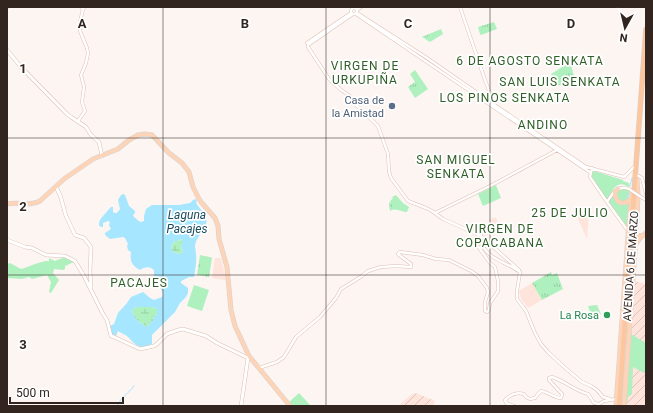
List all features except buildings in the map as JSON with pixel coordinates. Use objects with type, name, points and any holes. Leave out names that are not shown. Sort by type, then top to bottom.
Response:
[{"type":"highway","points":[[638,178],[636,166],[646,29]]},
{"type":"highway","points":[[638,178],[646,56]]},
{"type":"highway","name":"AVENIDA 6 DE MARZO","points":[[620,406],[633,220],[638,178]]},
{"type":"main road","points":[[7,50],[21,67],[71,118],[84,125],[98,142],[102,156]]},
{"type":"main road","points":[[7,204],[36,203],[86,163],[118,149],[138,135],[152,135],[169,153],[182,163],[189,172],[195,192],[217,222],[219,239],[226,268],[233,318],[243,344],[249,357],[290,406]]},
{"type":"main road","name":"AVENIDA 6 DE MARZO","points":[[620,406],[617,399],[631,197],[638,178]]},
{"type":"main road","name":"AVENIDA 6 DE MARZO","points":[[632,248],[636,235],[638,178]]},
{"type":"main road","points":[[56,187],[66,216],[75,235],[84,238],[91,247],[91,290]]},
{"type":"main road","points":[[618,189],[615,196],[616,200],[625,203],[631,197]]},
{"type":"main road","points":[[629,233],[629,238],[632,239],[636,235],[644,234]]},
{"type":"main road","points":[[632,248],[644,234]]},
{"type":"main road","points":[[7,240],[32,248],[46,255],[61,255],[75,261],[107,320],[110,336],[140,349],[154,346],[167,334],[183,329],[206,336],[217,343],[249,357]]},
{"type":"main road","points":[[241,406],[249,357]]},
{"type":"street","points":[[78,121],[85,111],[82,102],[84,87],[81,75],[88,53],[80,30],[82,7]]},
{"type":"street","points":[[361,7],[307,44],[308,48],[329,79],[350,96],[357,106],[378,126],[388,154],[391,178],[405,198],[410,203],[426,208],[443,219],[484,238],[520,272]]},
{"type":"street","points":[[460,7],[493,103]]},
{"type":"street","points":[[355,11],[493,103],[591,173]]},
{"type":"street","points":[[435,213],[494,184],[557,150]]},
{"type":"street","points":[[557,150],[586,167],[624,177],[636,166]]},
{"type":"street","points":[[592,168],[590,177],[629,233]]},
{"type":"street","points":[[638,178],[646,194]]},
{"type":"street","points":[[607,202],[614,191],[623,187],[629,189],[646,200]]},
{"type":"street","points":[[259,368],[277,362],[284,356],[296,337],[320,317],[341,290],[368,271],[381,267],[411,267],[411,264],[398,254],[400,252],[449,260],[471,271],[478,276],[487,288],[488,292],[485,302],[485,310],[487,312],[489,310],[490,303],[498,291],[498,281],[495,267],[490,263],[478,247],[478,243],[481,243],[486,251],[493,257],[520,272]]},
{"type":"street","points":[[520,272],[518,279],[518,301],[526,311],[541,344],[564,367],[582,382],[597,390],[603,398],[617,399]]},
{"type":"street","points":[[514,406],[506,403],[505,400],[518,393],[524,394],[530,399],[535,398],[541,391],[561,398],[562,394],[549,380],[549,378],[552,377],[580,392],[588,394],[594,403],[598,404],[604,400],[617,399]]},
{"type":"shaded area","points":[[589,212],[587,239],[577,217]]},
{"type":"shaded area","points":[[496,217],[500,230],[485,236],[478,233],[479,230],[491,225],[489,220]]},
{"type":"shaded area","points":[[215,258],[221,258],[225,280],[212,278]]},
{"type":"shaded area","points":[[635,281],[646,284],[646,406],[626,406],[630,332]]},
{"type":"shaded area","points":[[532,283],[542,300],[528,308],[521,299],[519,291]]},
{"type":"shaded area","points":[[415,393],[435,401],[433,406],[398,406]]},
{"type":"green space","points":[[494,22],[497,29],[481,35],[480,34],[478,27]]},
{"type":"green space","points":[[441,29],[443,34],[430,42],[422,37]]},
{"type":"green space","points":[[570,62],[575,79],[557,86],[551,74]]},
{"type":"green space","points":[[415,70],[428,89],[415,98],[408,87],[415,82],[410,74]]},
{"type":"green space","points":[[591,170],[629,183],[630,188],[628,198],[625,202],[619,201],[616,194],[622,189],[629,190],[628,187],[620,184],[618,185],[615,187],[607,200],[591,176]]},
{"type":"green space","points":[[496,185],[501,198],[483,206],[478,194]]},
{"type":"green space","points":[[396,195],[409,207],[407,212],[396,210],[390,211],[390,202],[393,198],[392,197]]},
{"type":"green space","points":[[613,195],[615,200],[629,202],[627,227],[608,201]]},
{"type":"green space","points":[[182,239],[181,246],[183,252],[178,254],[173,252],[171,246],[175,241]]},
{"type":"green space","points":[[200,255],[212,258],[209,277],[197,275]]},
{"type":"green space","points":[[65,257],[74,262],[65,266],[65,269],[63,270],[54,269],[53,273],[59,280],[51,293],[49,292],[51,282],[47,275],[32,279],[29,277],[22,279],[7,278],[7,264],[10,263],[21,269],[49,261],[49,258],[55,261]]},
{"type":"green space","points":[[551,272],[552,275],[557,273],[563,289],[542,300],[532,283]]},
{"type":"green space","points":[[194,285],[209,290],[202,311],[187,306]]},
{"type":"green space","points":[[597,305],[601,314],[592,318],[588,306]]},
{"type":"green space","points":[[152,307],[157,309],[157,314],[147,327],[142,324],[133,314],[132,311],[134,308]]},
{"type":"green space","points":[[631,334],[646,343],[646,374],[633,367],[632,394],[628,397],[626,406]]},
{"type":"green space","points":[[299,393],[311,406],[293,406],[289,402]]},
{"type":"water","name":"Laguna Pacajes","points":[[121,195],[125,195],[129,206],[135,211],[133,215],[134,217],[140,222],[144,221],[146,209],[152,205],[179,205],[190,203],[196,199],[196,203],[201,210],[203,210],[207,221],[195,245],[196,260],[194,277],[189,277],[181,281],[181,283],[188,288],[186,297],[180,303],[175,312],[152,335],[152,344],[144,347],[138,346],[127,336],[118,331],[116,336],[111,334],[110,326],[114,324],[118,313],[131,297],[143,292],[154,300],[162,297],[163,294],[159,286],[156,287],[154,270],[147,267],[140,270],[133,264],[131,260],[131,252],[128,250],[128,244],[125,238],[110,239],[105,235],[105,233],[111,229],[109,225],[110,222],[108,221],[103,223],[103,227],[99,225],[100,220],[111,207],[113,207],[113,212],[115,213],[117,213],[120,209],[118,200]],"holes":[[[182,239],[181,246],[183,252],[178,254],[173,252],[171,246],[175,241]],[[152,307],[157,309],[157,314],[147,327],[142,324],[133,314],[132,311],[134,308]]]},
{"type":"waterway","points":[[630,186],[632,178]]},
{"type":"waterway","points":[[627,200],[628,193]]},
{"type":"waterway","points":[[117,406],[134,386]]},
{"type":"place","name":"Casa de la Amistad","points":[[392,106]]},
{"type":"place","name":"La Rosa","points":[[607,315]]},
{"type":"district","name":"6 DE AGOSTO SENKATA","points":[[530,61]]},
{"type":"district","name":"VIRGEN DE URKUPIÑA","points":[[365,73]]},
{"type":"district","name":"SAN LUIS SENKATA","points":[[560,82]]},
{"type":"district","name":"LOS PINOS SENKATA","points":[[505,98]]},
{"type":"district","name":"ANDINO","points":[[543,125]]},
{"type":"district","name":"SAN MIGUEL SENKATA","points":[[456,167]]},
{"type":"district","name":"25 DE JULIO","points":[[570,213]]},
{"type":"district","name":"VIRGEN DE COPACABANA","points":[[500,236]]},
{"type":"district","name":"PACAJES","points":[[139,283]]}]
